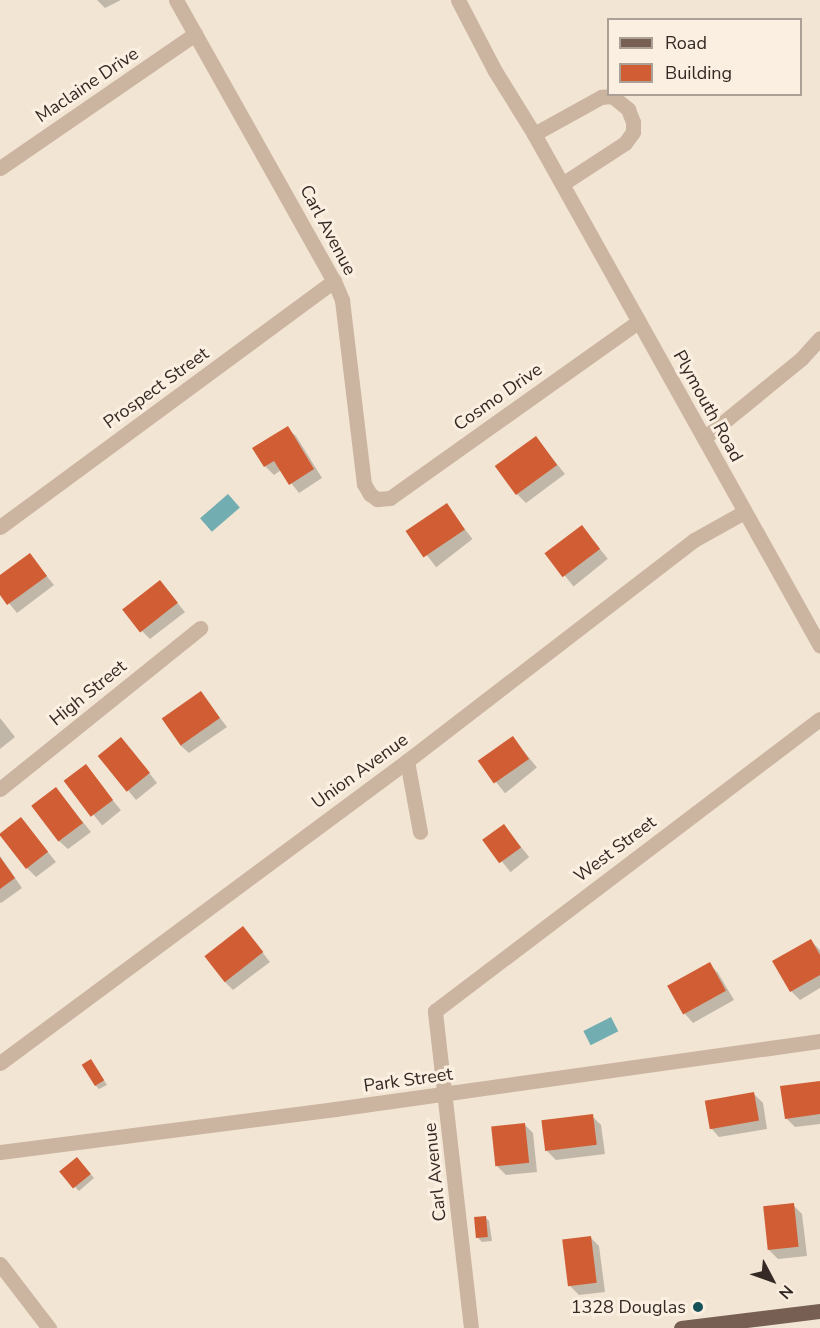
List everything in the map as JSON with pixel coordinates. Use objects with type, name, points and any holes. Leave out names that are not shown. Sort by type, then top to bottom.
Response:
[{"type":"main road","points":[[681,1328],[820,1311]]},
{"type":"street","name":"Carl Avenue","points":[[176,0],[334,281],[342,300],[364,484],[377,500]]},
{"type":"street","name":"Plymouth Road","points":[[458,0],[495,71],[534,134],[820,646]]},
{"type":"street","name":"Maclaine Drive","points":[[0,168],[195,34]]},
{"type":"street","points":[[534,134],[601,97],[612,96],[628,109],[633,122],[633,132],[625,143],[562,184]]},
{"type":"street","name":"Prospect Street","points":[[0,527],[334,281]]},
{"type":"street","name":"Cosmo Drive","points":[[377,500],[390,498],[639,321]]},
{"type":"street","points":[[704,438],[801,359],[820,338]]},
{"type":"street","name":"Union Avenue","points":[[0,1063],[407,761],[694,540],[744,512]]},
{"type":"street","name":"High Street","points":[[0,789],[200,628]]},
{"type":"street","name":"West Street","points":[[435,1011],[820,719]]},
{"type":"street","points":[[407,761],[420,832]]},
{"type":"street","name":"Carl Avenue","points":[[435,1011],[471,1328]]},
{"type":"street","name":"Park Street","points":[[0,1152],[446,1094],[820,1041]]},
{"type":"street","points":[[0,1264],[49,1328]]},
{"type":"water","points":[[228,494],[240,508],[212,532],[200,518]]},
{"type":"water","points":[[611,1017],[618,1031],[591,1045],[583,1031]]},
{"type":"building","points":[[288,426],[314,469],[289,485],[274,461],[264,467],[252,448]]},
{"type":"building","points":[[536,436],[557,465],[516,495],[495,466]]},
{"type":"building","points":[[447,503],[465,530],[423,557],[406,531]]},
{"type":"building","points":[[582,525],[600,549],[563,577],[544,553]]},
{"type":"building","points":[[30,553],[47,576],[7,605],[0,595],[0,575]]},
{"type":"building","points":[[160,580],[178,603],[140,632],[122,610]]},
{"type":"building","points":[[201,691],[220,718],[181,746],[162,719]]},
{"type":"building","points":[[513,736],[529,759],[494,784],[478,761]]},
{"type":"building","points":[[121,737],[150,773],[127,792],[98,756]]},
{"type":"building","points":[[86,764],[113,800],[91,817],[64,781]]},
{"type":"building","points":[[56,787],[83,823],[58,842],[31,806]]},
{"type":"building","points":[[21,817],[48,852],[26,869],[0,836]]},
{"type":"building","points":[[504,824],[521,847],[499,863],[482,840]]},
{"type":"building","points":[[0,857],[15,878],[0,889]]},
{"type":"building","points":[[243,926],[263,952],[225,982],[204,956]]},
{"type":"building","points":[[811,939],[820,955],[820,975],[790,992],[772,961]]},
{"type":"building","points":[[710,962],[726,991],[683,1015],[667,986]]},
{"type":"building","points":[[91,1059],[104,1080],[95,1086],[82,1065]]},
{"type":"building","points":[[820,1081],[820,1114],[785,1119],[780,1086]]},
{"type":"building","points":[[754,1092],[759,1121],[710,1129],[705,1101]]},
{"type":"building","points":[[593,1114],[597,1145],[545,1151],[541,1120]]},
{"type":"building","points":[[525,1123],[529,1163],[495,1166],[491,1127]]},
{"type":"building","points":[[77,1157],[91,1174],[73,1189],[59,1171]]},
{"type":"building","points":[[794,1203],[799,1247],[768,1250],[763,1206]]},
{"type":"building","points":[[486,1216],[488,1237],[476,1238],[474,1217]]},
{"type":"building","points":[[591,1236],[597,1283],[568,1286],[562,1240]]},
{"type":"place","name":"1328 Douglas","points":[[698,1307]]}]
